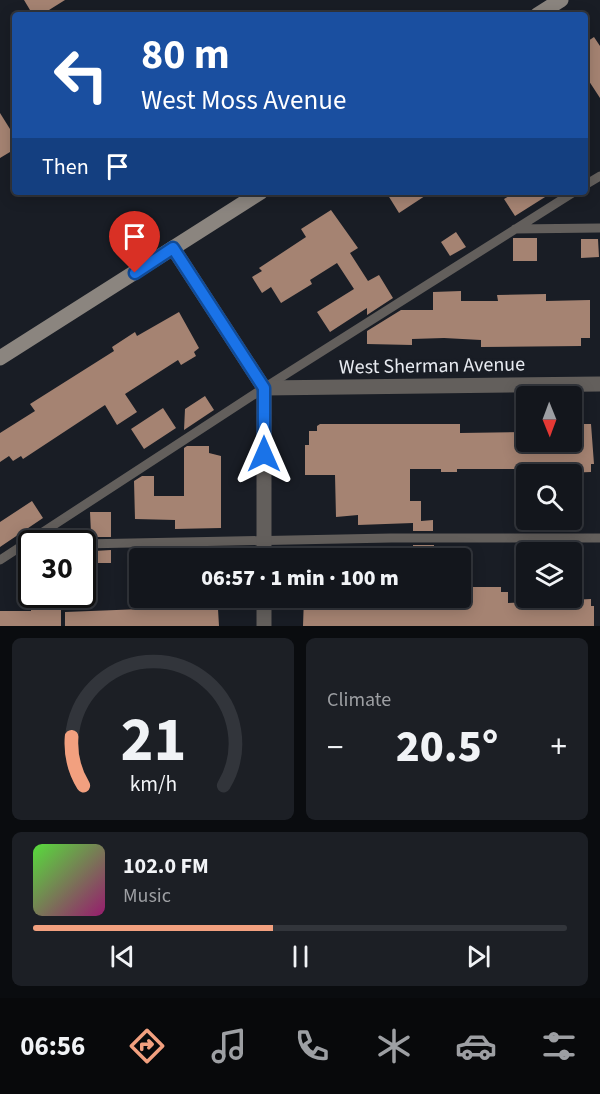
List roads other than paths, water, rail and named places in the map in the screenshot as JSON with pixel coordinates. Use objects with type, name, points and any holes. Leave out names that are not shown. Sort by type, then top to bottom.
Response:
[{"type":"street","points":[[542,12],[561,0]]},
{"type":"street","points":[[0,358],[256,195]]},
{"type":"street","points":[[173,248],[264,388],[264,548]]},
{"type":"street","name":"West Sherman Avenue","points":[[264,388],[600,384]]},
{"type":"street","points":[[264,608],[264,626]]},
{"type":"lane","points":[[51,530],[264,388],[569,195]]},
{"type":"lane","points":[[515,229],[600,228]]},
{"type":"lane","points":[[96,544],[391,538],[600,538]]},
{"type":"lane","points":[[0,560],[18,550]]}]
